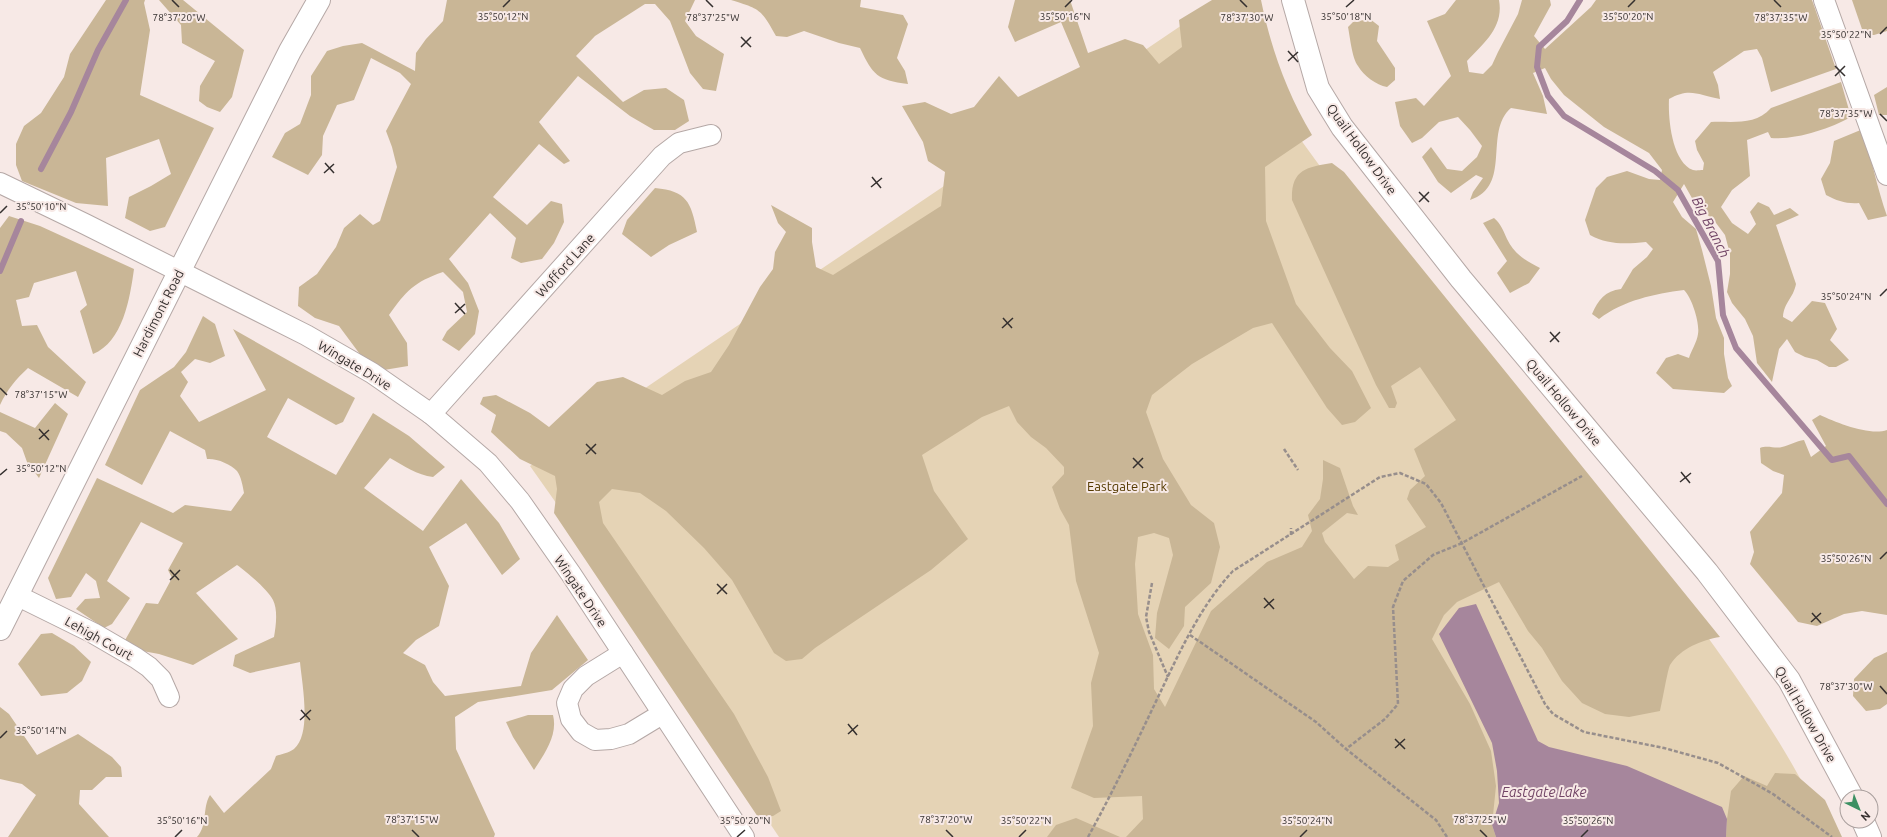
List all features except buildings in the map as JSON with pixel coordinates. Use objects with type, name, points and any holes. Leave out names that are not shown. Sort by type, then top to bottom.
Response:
[{"type":"street","name":"Hardimont Road","points":[[0,628],[290,51],[319,0]]},
{"type":"street","name":"Quail Hollow Drive","points":[[1293,0],[1318,88],[1342,127],[1461,279],[1712,578],[1789,680],[1848,789]]},
{"type":"street","points":[[1824,0],[1887,175]]},
{"type":"street","name":"Wofford Lane","points":[[431,414],[662,156],[679,143],[712,135]]},
{"type":"street","name":"Wingate Drive","points":[[0,183],[312,339],[372,373],[431,414],[488,463],[520,501],[571,574],[744,837]]},
{"type":"street","name":"Lehigh Court","points":[[16,595],[93,634],[136,658],[149,667],[161,679],[169,697]]},
{"type":"street","points":[[623,653],[586,676],[573,689],[567,703],[571,720],[581,732],[595,740],[611,739],[628,734],[662,714]]},
{"type":"path","points":[[1284,449],[1298,470]]},
{"type":"path","points":[[1088,837],[1190,635],[1219,587],[1233,571],[1380,477],[1400,473],[1426,484],[1441,502],[1545,704],[1553,714],[1584,732],[1657,746],[1718,763],[1773,794],[1832,837]]},
{"type":"path","points":[[1346,749],[1385,720],[1398,704],[1393,607],[1403,581],[1433,555],[1462,543],[1582,476]]},
{"type":"path","points":[[1290,535],[1291,528]]},
{"type":"path","points":[[1152,582],[1146,616],[1149,632],[1168,677]]},
{"type":"path","points":[[1190,635],[1316,722],[1346,749],[1436,820],[1447,837]]},
{"type":"green space","points":[[106,0],[145,0],[144,3],[150,30],[140,95],[214,128],[165,227],[150,231],[125,218],[129,197],[171,174],[159,139],[106,158],[108,206],[76,203],[22,181],[16,165],[16,144],[24,126],[41,113],[64,77],[70,54]]},
{"type":"green space","points":[[159,0],[183,0],[244,50],[232,97],[220,112],[207,107],[199,101],[200,86],[215,61],[182,43],[181,25]]},
{"type":"green space","points":[[447,0],[695,0],[685,21],[696,36],[724,54],[716,91],[703,89],[690,73],[670,21],[655,4],[645,4],[595,36],[576,56],[623,102],[644,90],[666,88],[684,100],[689,121],[675,130],[654,130],[630,116],[578,76],[539,122],[570,161],[564,164],[539,144],[493,197],[527,225],[551,201],[562,204],[564,222],[554,243],[542,259],[521,263],[511,258],[516,238],[490,213],[449,259],[468,283],[479,311],[475,334],[459,351],[442,340],[447,331],[467,312],[463,292],[443,272],[412,288],[406,293],[389,315],[407,343],[408,366],[384,370],[362,357],[339,326],[315,318],[298,306],[299,287],[317,274],[336,247],[344,228],[360,214],[373,225],[380,221],[397,167],[386,131],[411,84],[400,73],[371,58],[354,100],[337,105],[323,136],[322,155],[308,175],[272,157],[285,133],[300,124],[311,95],[311,76],[327,51],[343,46],[362,43],[415,71],[416,53],[426,39],[443,21]]},
{"type":"green space","points":[[731,0],[861,0],[860,7],[903,15],[908,24],[897,58],[905,71],[908,84],[889,80],[877,75],[860,48],[839,43],[804,31],[787,37],[776,36],[767,20],[759,11]]},
{"type":"green space","name":"Eastgate Park","points":[[1015,0],[1070,0],[1088,53],[1125,39],[1143,45],[1159,64],[1182,47],[1179,20],[1212,0],[1261,0],[1270,36],[1281,70],[1295,103],[1312,135],[1265,167],[1266,221],[1296,304],[1330,348],[1352,371],[1371,408],[1355,422],[1342,425],[1327,408],[1272,323],[1253,328],[1192,364],[1152,395],[1146,412],[1163,459],[1191,505],[1214,523],[1220,547],[1211,583],[1185,607],[1184,626],[1169,649],[1155,638],[1157,613],[1173,555],[1169,538],[1154,533],[1138,537],[1135,564],[1138,614],[1153,655],[1154,689],[1165,707],[1211,611],[1267,562],[1302,547],[1312,531],[1308,515],[1320,499],[1323,479],[1323,460],[1340,468],[1353,506],[1358,515],[1347,513],[1322,533],[1325,542],[1354,579],[1368,566],[1388,567],[1399,560],[1395,545],[1426,527],[1407,499],[1410,490],[1425,476],[1414,449],[1456,420],[1420,367],[1391,386],[1397,403],[1395,408],[1389,408],[1376,385],[1292,200],[1292,190],[1297,176],[1315,166],[1332,163],[1344,172],[1720,637],[1706,640],[1686,649],[1670,665],[1660,711],[1629,717],[1605,714],[1582,703],[1562,681],[1542,648],[1528,631],[1499,582],[1457,602],[1444,615],[1432,639],[1470,704],[1491,751],[1496,786],[1492,825],[1496,837],[1126,837],[1143,819],[1142,796],[1094,798],[1071,788],[1093,726],[1091,683],[1099,653],[1076,581],[1069,525],[1060,509],[1052,487],[1064,474],[1064,467],[1046,448],[1031,437],[1017,422],[1009,406],[982,417],[922,455],[934,491],[968,539],[931,570],[815,648],[802,659],[786,661],[774,653],[732,580],[704,548],[666,511],[640,493],[612,489],[599,502],[603,523],[734,714],[768,777],[781,811],[773,816],[758,817],[554,513],[557,489],[555,476],[520,459],[491,432],[496,415],[480,404],[483,397],[496,395],[530,413],[549,427],[597,382],[623,377],[662,395],[685,381],[711,372],[729,345],[760,287],[773,269],[775,252],[786,232],[778,223],[771,205],[812,228],[812,242],[816,267],[833,275],[941,206],[945,172],[928,161],[923,142],[902,106],[925,102],[951,114],[974,107],[999,76],[1018,97],[1080,67],[1061,22],[1015,42],[1008,27]]},
{"type":"green space","name":"Eastgate Park","points":[[1219,0],[1298,136],[1338,191],[1704,632],[1756,706],[1788,757],[1803,783],[1829,837],[779,837],[530,466]]},
{"type":"green space","points":[[1456,0],[1499,0],[1500,10],[1496,26],[1486,41],[1467,61],[1469,72],[1483,74],[1492,65],[1518,14],[1522,0],[1550,0],[1551,5],[1534,36],[1545,49],[1591,7],[1596,0],[1812,0],[1836,69],[1771,92],[1762,58],[1757,49],[1744,51],[1713,72],[1718,85],[1720,99],[1694,93],[1683,93],[1676,95],[1669,99],[1669,117],[1673,139],[1680,158],[1693,170],[1703,170],[1704,163],[1697,150],[1695,141],[1711,122],[1735,122],[1758,118],[1771,108],[1841,82],[1851,117],[1833,126],[1812,133],[1791,137],[1771,138],[1768,132],[1747,140],[1750,176],[1732,190],[1721,207],[1732,223],[1748,234],[1756,224],[1750,212],[1758,202],[1769,207],[1774,215],[1790,208],[1799,215],[1776,225],[1796,284],[1785,308],[1783,317],[1792,322],[1812,301],[1825,303],[1837,329],[1830,340],[1849,360],[1836,367],[1829,367],[1817,360],[1805,357],[1795,352],[1787,339],[1779,349],[1772,382],[1757,363],[1753,336],[1745,319],[1732,303],[1727,292],[1730,274],[1730,254],[1725,235],[1713,219],[1697,207],[1684,184],[1673,202],[1682,217],[1696,229],[1711,286],[1716,318],[1724,338],[1724,354],[1728,378],[1732,386],[1724,393],[1673,389],[1656,373],[1666,358],[1678,354],[1689,358],[1696,340],[1698,334],[1697,317],[1690,299],[1684,290],[1640,299],[1619,307],[1599,319],[1592,314],[1597,304],[1606,294],[1621,289],[1633,269],[1647,257],[1653,249],[1646,242],[1617,243],[1604,241],[1590,235],[1585,220],[1596,188],[1607,177],[1627,171],[1649,179],[1660,180],[1662,170],[1649,153],[1604,127],[1564,95],[1551,79],[1545,68],[1533,73],[1543,96],[1547,114],[1511,108],[1503,118],[1499,131],[1491,183],[1483,193],[1470,200],[1473,192],[1483,178],[1476,175],[1451,193],[1438,182],[1422,157],[1431,147],[1447,169],[1462,171],[1477,157],[1482,146],[1458,117],[1439,122],[1422,138],[1412,143],[1400,126],[1395,102],[1416,98],[1424,106],[1451,76],[1427,21],[1445,14]]},
{"type":"green space","points":[[1852,0],[1887,0],[1887,31],[1874,35],[1864,35]]},
{"type":"green space","points":[[1370,19],[1379,26],[1377,41],[1395,68],[1395,80],[1387,87],[1371,80],[1361,70],[1353,53],[1348,27],[1353,22]]},
{"type":"green space","points":[[1887,87],[1887,115],[1879,115],[1874,95]]},
{"type":"green space","points":[[1863,129],[1887,216],[1868,220],[1859,203],[1842,202],[1826,195],[1821,179],[1830,163],[1834,141]]},
{"type":"green space","points":[[655,188],[674,192],[681,195],[686,200],[690,206],[697,232],[669,245],[651,257],[622,234],[627,220]]},
{"type":"green space","points":[[9,216],[40,226],[134,269],[127,305],[118,329],[112,340],[93,354],[80,311],[87,305],[76,271],[34,283],[29,297],[16,300],[22,326],[37,325],[48,347],[86,382],[78,397],[28,368],[12,385],[0,405],[0,228]]},
{"type":"green space","points":[[1494,218],[1500,225],[1513,249],[1525,260],[1540,268],[1529,283],[1510,293],[1497,273],[1507,261],[1483,223]]},
{"type":"green space","points":[[203,316],[215,324],[225,356],[210,363],[195,359],[181,372],[188,382],[180,396],[199,422],[266,390],[233,329],[355,398],[343,422],[336,425],[288,398],[267,437],[336,475],[373,413],[409,436],[445,467],[433,477],[416,472],[390,458],[364,488],[423,531],[461,479],[499,523],[520,559],[502,575],[466,523],[429,547],[449,586],[439,626],[416,640],[403,653],[425,665],[433,682],[445,696],[521,686],[531,653],[557,615],[588,660],[552,690],[478,702],[455,717],[456,749],[495,834],[494,837],[197,837],[203,827],[206,805],[210,795],[224,813],[271,769],[276,756],[294,749],[300,742],[304,721],[304,695],[300,662],[250,673],[233,666],[235,655],[274,637],[276,613],[273,600],[262,586],[237,565],[196,593],[238,639],[193,665],[159,654],[137,650],[124,642],[146,603],[158,604],[172,578],[168,570],[183,543],[141,522],[107,581],[130,598],[112,624],[104,628],[76,609],[85,599],[100,598],[96,581],[86,573],[71,597],[56,599],[48,578],[97,478],[173,513],[185,505],[231,511],[244,493],[240,476],[234,468],[219,461],[207,459],[205,450],[170,431],[142,485],[105,465],[140,390],[174,367],[186,352]]},
{"type":"green space","points":[[55,403],[68,414],[39,478],[27,462],[22,448],[6,433],[0,431],[0,412],[35,428]]},
{"type":"green space","points":[[1820,415],[1854,428],[1872,431],[1887,430],[1887,615],[1862,611],[1844,614],[1817,626],[1798,622],[1750,564],[1754,552],[1750,532],[1782,493],[1784,475],[1773,471],[1761,463],[1760,448],[1785,446],[1804,440],[1811,457],[1826,446],[1812,420]]},
{"type":"green space","points":[[52,633],[74,646],[91,662],[82,681],[67,693],[41,696],[18,664],[41,634]]},
{"type":"green space","points":[[1887,652],[1887,704],[1880,709],[1866,711],[1853,696],[1854,679],[1874,658]]},
{"type":"green space","points":[[0,707],[9,714],[37,755],[78,734],[112,757],[121,767],[122,777],[106,777],[92,790],[80,790],[79,804],[109,837],[8,837],[36,795],[22,784],[0,779]]},
{"type":"green space","points":[[528,715],[553,715],[554,722],[554,730],[550,744],[534,770],[513,737],[506,722]]},
{"type":"green space","points":[[1775,773],[1795,774],[1825,800],[1842,837],[1726,837],[1731,791],[1744,776],[1767,786]]},
{"type":"green space","points":[[1076,818],[1120,837],[1047,837],[1056,825]]},
{"type":"water","name":"Eastgate Lake","points":[[1476,604],[1538,741],[1549,747],[1627,766],[1722,807],[1727,819],[1726,837],[1496,837],[1492,825],[1499,803],[1497,771],[1492,743],[1439,634],[1459,608]]},
{"type":"waterway","points":[[41,169],[71,112],[98,50],[126,0]]},
{"type":"waterway","name":"Big Branch","points":[[1580,0],[1567,21],[1539,47],[1537,67],[1548,96],[1564,116],[1655,171],[1678,190],[1718,261],[1723,315],[1736,348],[1832,460],[1849,456],[1887,504]]},
{"type":"waterway","points":[[0,271],[21,221]]}]
